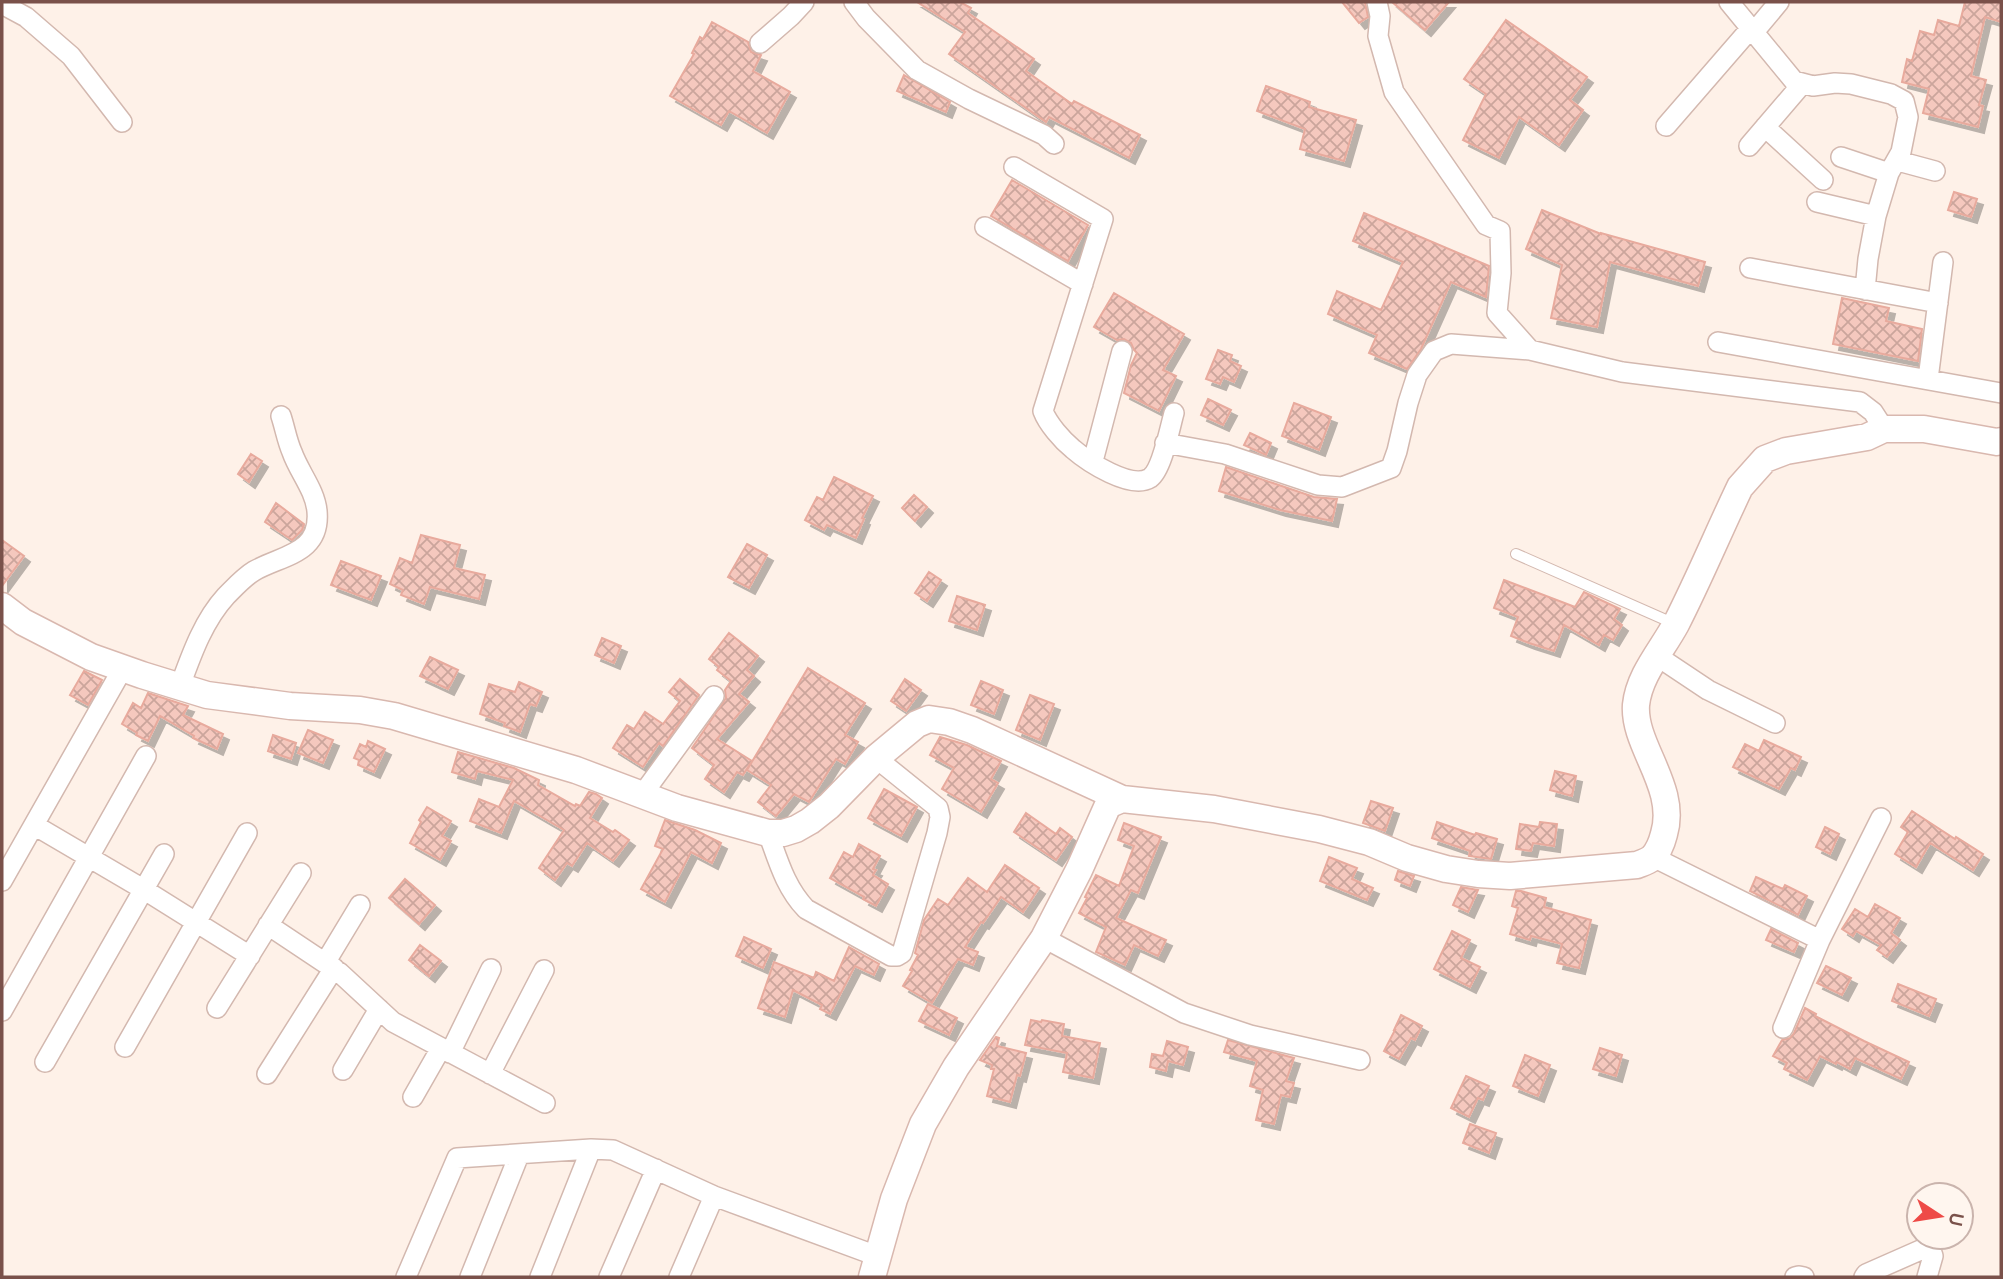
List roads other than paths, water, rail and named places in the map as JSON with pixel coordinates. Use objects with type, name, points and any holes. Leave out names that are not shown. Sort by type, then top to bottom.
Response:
[{"type":"street","points":[[760,44],[804,2]]},
{"type":"street","points":[[854,2],[866,18],[917,69],[969,99],[1044,135],[1054,144]]},
{"type":"street","points":[[1377,2],[1380,16],[1378,36],[1394,92],[1486,225],[1500,231],[1501,273],[1497,313],[1530,350]]},
{"type":"street","points":[[1729,2],[1794,81],[1813,86],[1843,83],[1898,96],[1904,101],[1908,117],[1902,152],[1893,167],[1876,216],[1865,290]]},
{"type":"street","points":[[1666,126],[1779,2]]},
{"type":"street","points":[[2,4],[26,17],[71,56],[122,122]]},
{"type":"street","points":[[1749,146],[1802,84]]},
{"type":"street","points":[[1765,127],[1823,180]]},
{"type":"street","points":[[1841,157],[1893,167],[1936,171]]},
{"type":"street","points":[[1014,167],[1103,219],[1043,411],[1046,419],[1072,449],[1119,478],[1137,482],[1151,477],[1158,467],[1174,413]]},
{"type":"street","points":[[1817,202],[1876,216]]},
{"type":"street","points":[[985,227],[1083,284]]},
{"type":"street","points":[[1928,379],[1943,262]]},
{"type":"street","points":[[1750,268],[1937,303]]},
{"type":"street","points":[[1718,342],[2001,393]]},
{"type":"street","points":[[1165,443],[1225,454],[1318,485],[1342,487],[1391,468],[1417,376],[1434,351],[1451,344],[1530,350],[1622,372],[1860,402],[1873,412],[1884,429]]},
{"type":"street","points":[[1093,461],[1122,351]]},
{"type":"street","points":[[180,686],[204,627],[224,598],[250,573],[307,546],[316,527],[317,511],[312,493],[292,453],[281,416]]},
{"type":"street","points":[[2,606],[23,622],[91,657],[207,695],[290,706],[360,710],[394,716],[576,770],[677,808],[768,832],[796,829],[810,821],[877,758],[917,724],[929,719],[972,730],[1122,799],[1214,809],[1319,829],[1369,842],[1406,858],[1446,869],[1510,876],[1565,872],[1637,865],[1653,857],[1662,843],[1667,826],[1667,811],[1662,789],[1638,725],[1638,693],[1675,624],[1740,487],[1765,459],[1786,451],[1867,437],[1884,429],[1924,429],[2001,441]]},
{"type":"street","points":[[1657,656],[1709,690],[1775,723]]},
{"type":"street","points":[[2,881],[123,668]]},
{"type":"street","points":[[642,795],[714,696]]},
{"type":"street","points":[[2,1011],[146,756]]},
{"type":"street","points":[[768,832],[787,884],[806,909],[891,956],[902,953],[937,833],[939,808],[877,758]]},
{"type":"street","points":[[406,1277],[457,1158],[592,1149],[613,1150],[874,1267],[894,1199],[923,1124],[956,1067],[1044,938],[1108,805],[1122,799]]},
{"type":"street","points":[[1783,1028],[1821,940],[1881,818]]},
{"type":"street","points":[[34,825],[250,956]]},
{"type":"street","points":[[125,1047],[247,834]]},
{"type":"street","points":[[45,1062],[164,854]]},
{"type":"street","points":[[1653,857],[1821,940]]},
{"type":"street","points":[[218,1008],[301,873]]},
{"type":"street","points":[[267,1074],[329,966],[360,905]]},
{"type":"street","points":[[268,925],[329,966],[393,1022],[545,1103]]},
{"type":"street","points":[[1044,938],[1184,1013],[1250,1035],[1360,1060]]},
{"type":"street","points":[[413,1097],[446,1050],[491,969]]},
{"type":"street","points":[[490,1074],[544,970]]},
{"type":"street","points":[[343,1070],[379,1009]]},
{"type":"street","points":[[540,1277],[592,1149]]},
{"type":"street","points":[[470,1277],[519,1155]]},
{"type":"street","points":[[609,1277],[656,1169]]},
{"type":"street","points":[[679,1277],[713,1196]]},
{"type":"street","points":[[1864,1277],[1866,1273],[1925,1248],[1931,1250],[1933,1256],[1927,1277]]},
{"type":"street","points":[[1795,1277],[1804,1277]]},
{"type":"lane","points":[[1516,554],[1675,624]]}]
